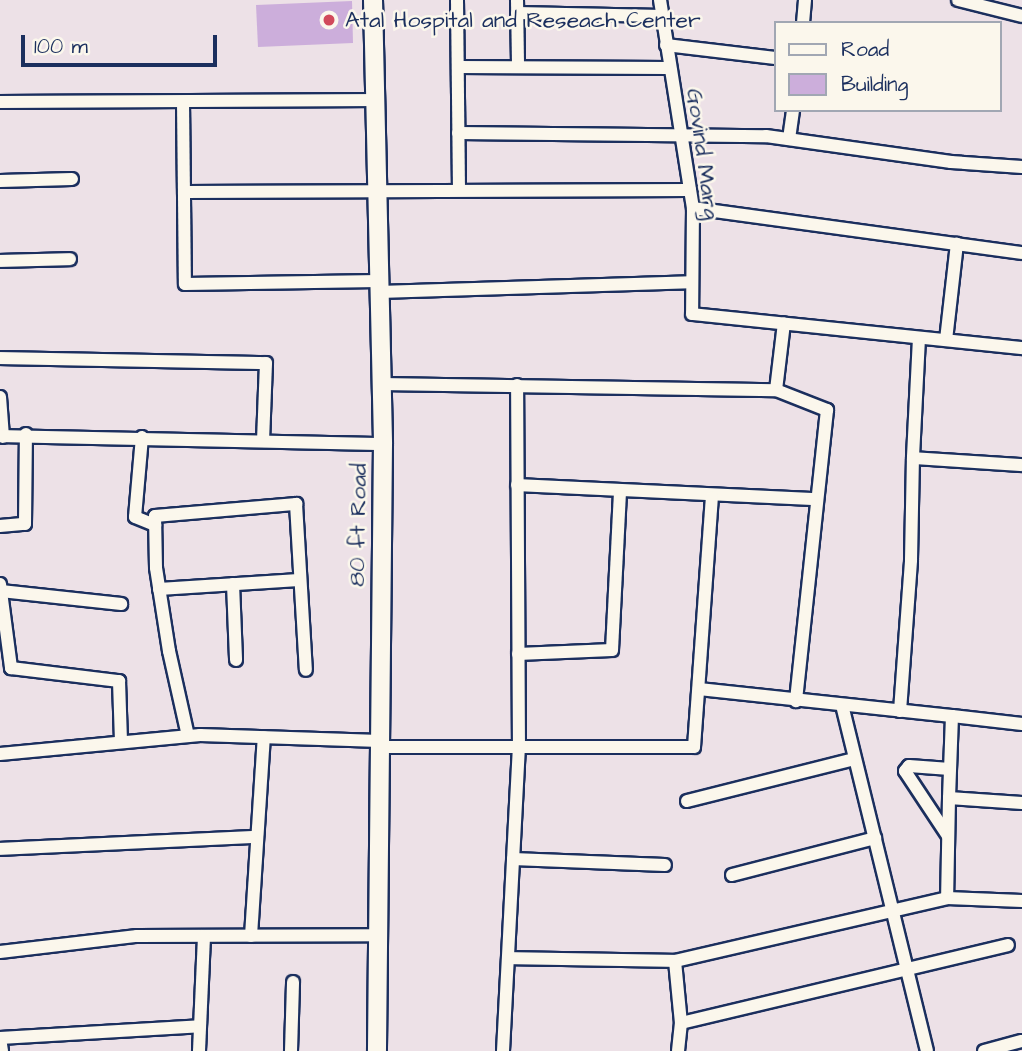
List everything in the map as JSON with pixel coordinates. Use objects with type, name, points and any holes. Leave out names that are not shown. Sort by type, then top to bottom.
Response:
[{"type":"street","name":"80 ft Road","points":[[373,0],[383,444],[377,1051]]},
{"type":"street","points":[[457,0],[459,188]]},
{"type":"street","name":"Govind Marg","points":[[660,0],[693,208],[692,314],[784,323]]},
{"type":"street","points":[[803,21],[805,0]]},
{"type":"street","points":[[958,0],[1022,16]]},
{"type":"street","points":[[518,67],[517,7],[663,16]]},
{"type":"street","points":[[666,45],[774,58]]},
{"type":"street","points":[[458,67],[669,68]]},
{"type":"street","points":[[0,102],[374,100]]},
{"type":"street","points":[[183,102],[186,284],[379,287],[692,282]]},
{"type":"street","points":[[789,139],[793,112]]},
{"type":"street","points":[[458,134],[680,132],[789,139],[1022,167]]},
{"type":"street","points":[[0,181],[72,179]]},
{"type":"street","points":[[184,192],[459,188],[690,190]]},
{"type":"street","points":[[693,208],[1022,253]]},
{"type":"street","points":[[946,340],[957,244]]},
{"type":"street","points":[[0,261],[70,259]]},
{"type":"street","points":[[776,390],[784,323],[1022,348]]},
{"type":"street","points":[[900,711],[911,560],[919,338]]},
{"type":"street","points":[[0,358],[266,363],[263,441]]},
{"type":"street","points":[[381,384],[776,390],[827,410],[796,701]]},
{"type":"street","points":[[503,1051],[519,750],[517,385]]},
{"type":"street","points":[[0,397],[2,437],[26,434],[383,444]]},
{"type":"street","points":[[0,526],[25,524],[26,434]]},
{"type":"street","points":[[142,437],[135,517],[155,525]]},
{"type":"street","points":[[913,458],[1022,466]]},
{"type":"street","points":[[517,485],[712,498],[817,499]]},
{"type":"street","points":[[518,654],[612,650],[620,492]]},
{"type":"street","points":[[0,754],[121,740],[188,736],[264,737],[519,750],[694,747],[712,498]]},
{"type":"street","points":[[188,736],[159,589],[155,516],[296,504],[306,670]]},
{"type":"street","points":[[159,589],[299,580]]},
{"type":"street","points":[[0,583],[11,668],[118,681],[121,740]]},
{"type":"street","points":[[233,584],[236,660]]},
{"type":"street","points":[[1,591],[121,604]]},
{"type":"street","points":[[699,689],[1022,724]]},
{"type":"street","points":[[842,705],[927,1051]]},
{"type":"street","points":[[947,898],[952,716]]},
{"type":"street","points":[[251,936],[264,737]]},
{"type":"street","points":[[687,801],[854,759]]},
{"type":"street","points":[[948,837],[905,771],[909,766],[950,769]]},
{"type":"street","points":[[949,798],[1022,803]]},
{"type":"street","points":[[0,849],[257,837]]},
{"type":"street","points":[[732,875],[875,838]]},
{"type":"street","points":[[513,859],[665,865]]},
{"type":"street","points":[[508,958],[675,961],[947,898],[1022,901]]},
{"type":"street","points":[[0,952],[137,936],[378,935]]},
{"type":"street","points":[[200,1051],[204,936]]},
{"type":"street","points":[[681,1023],[909,971],[1008,945]]},
{"type":"street","points":[[675,961],[681,1023],[678,1051]]},
{"type":"street","points":[[290,1051],[293,982]]},
{"type":"street","points":[[2,1051],[0,1038],[201,1026]]},
{"type":"street","points":[[984,1051],[1022,1041]]},
{"type":"street","points":[[377,1051],[388,1051]]},
{"type":"building","points":[[352,1],[353,43],[258,47],[256,5]]},
{"type":"place","name":"Atal Hospital and Reseach Center","points":[[329,20]]}]
